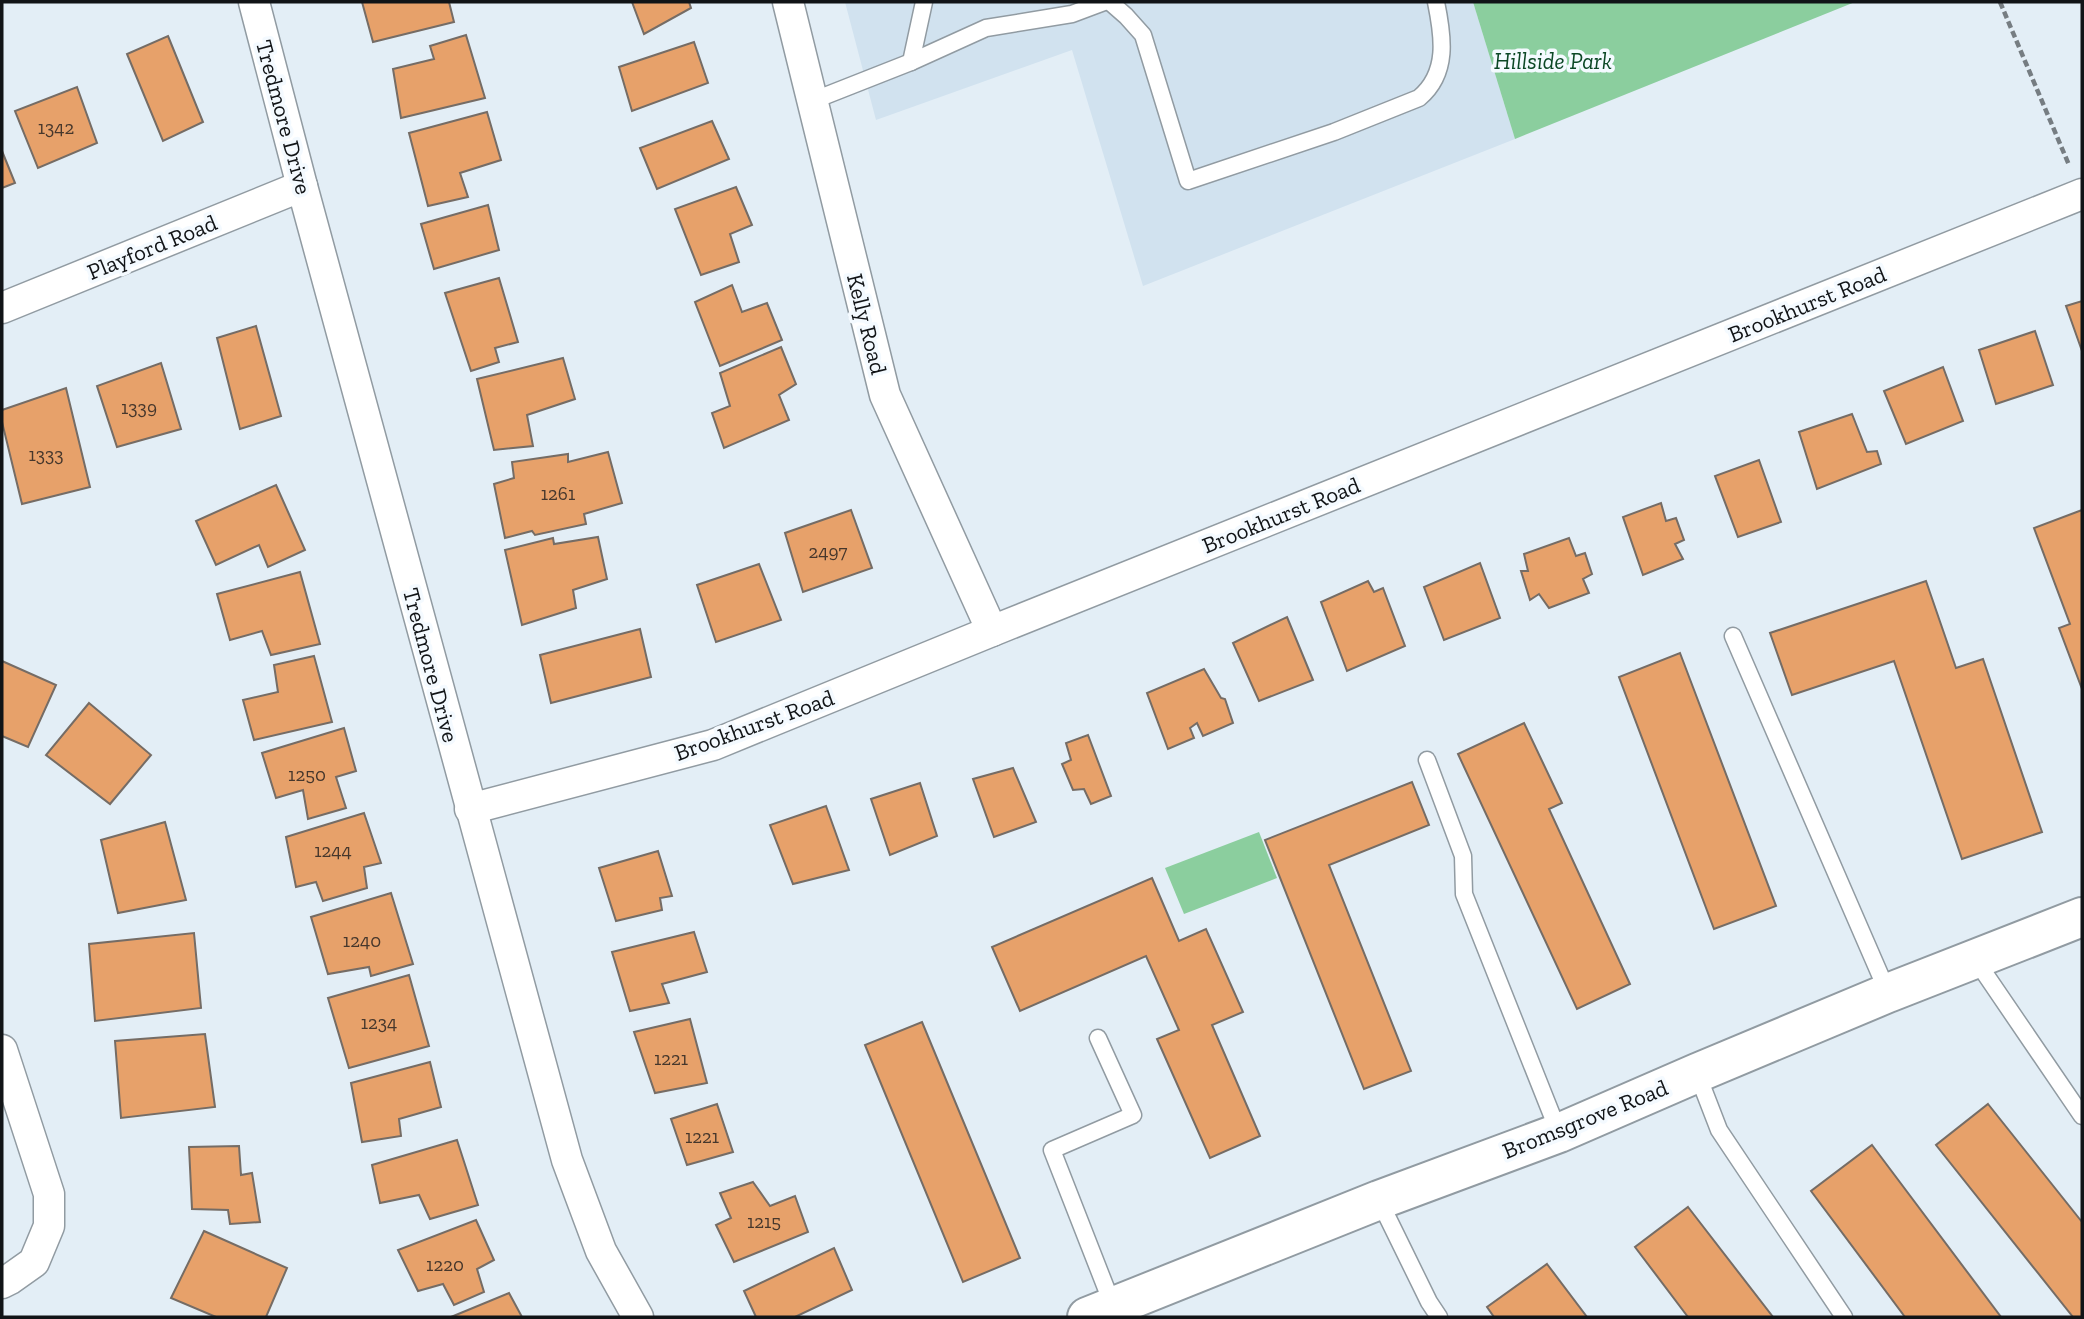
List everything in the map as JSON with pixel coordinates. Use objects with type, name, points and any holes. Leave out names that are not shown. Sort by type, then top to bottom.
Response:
[{"type":"street","name":"Tredmore Drive","points":[[254,2],[567,1160],[601,1251],[638,1317]]},
{"type":"street","name":"Kelly Road","points":[[788,2],[885,395],[992,631]]},
{"type":"street","name":"Playford Road","points":[[2,308],[302,186]]},
{"type":"street","name":"Brookhurst Road","points":[[470,809],[713,745],[2082,194]]},
{"type":"street","name":"Bromsgrove Road","points":[[1100,1312],[1379,1200],[1559,1133],[1888,993],[2082,917]]},
{"type":"street","points":[[2,1050],[49,1194],[49,1226],[34,1262],[2,1283]]},
{"type":"lane","points":[[911,62],[924,2]]},
{"type":"lane","points":[[812,101],[911,62],[986,28],[1072,13],[1107,2],[1126,16],[1143,35],[1188,181],[1334,132],[1419,98],[1429,89],[1440,64],[1443,34],[1436,2]]},
{"type":"lane","points":[[1733,636],[1888,993]]},
{"type":"lane","points":[[1426,760],[1463,856],[1464,894],[1559,1133]]},
{"type":"lane","points":[[1975,958],[2082,1116]]},
{"type":"lane","points":[[1098,1038],[1133,1115],[1052,1150],[1100,1312]]},
{"type":"lane","points":[[1696,1073],[1719,1130],[1843,1317]]},
{"type":"lane","points":[[1379,1200],[1429,1303],[1439,1317]]},
{"type":"path","points":[[2000,2],[2082,194]]},
{"type":"shaded area","points":[[845,2],[1473,2],[1515,139],[1143,286],[1072,50],[876,120]]},
{"type":"green space","name":"Hillside Park","points":[[1473,2],[1855,2],[1515,139]]},
{"type":"green space","points":[[1259,832],[1277,878],[1184,914],[1165,868]]},
{"type":"building","points":[[362,2],[449,2],[454,22],[373,42]]},
{"type":"building","points":[[632,2],[689,2],[691,8],[644,34]]},
{"type":"building","points":[[466,35],[485,98],[401,118],[393,69],[434,59],[430,46]]},
{"type":"building","points":[[168,36],[203,122],[163,141],[127,54]]},
{"type":"building","points":[[694,42],[708,83],[632,111],[619,67]]},
{"type":"building","points":[[77,87],[97,143],[38,168],[15,111]]},
{"type":"building","points":[[487,112],[501,160],[460,173],[468,197],[428,206],[409,133]]},
{"type":"building","points":[[712,121],[729,159],[657,189],[640,148]]},
{"type":"building","points":[[2,151],[15,183],[2,188]]},
{"type":"building","points":[[736,187],[752,225],[730,234],[739,262],[701,275],[675,209]]},
{"type":"building","points":[[488,205],[499,250],[434,269],[421,224]]},
{"type":"building","points":[[499,278],[518,342],[495,348],[499,362],[471,371],[445,293]]},
{"type":"building","points":[[732,285],[742,312],[767,303],[782,340],[720,366],[695,302]]},
{"type":"building","points":[[2082,301],[2082,351],[2066,306]]},
{"type":"building","points":[[256,326],[281,416],[240,429],[217,338]]},
{"type":"building","points":[[2035,331],[2053,385],[1996,404],[1979,350]]},
{"type":"building","points":[[781,347],[796,384],[779,395],[789,420],[724,448],[712,413],[730,406],[720,373]]},
{"type":"building","points":[[563,358],[575,399],[527,415],[533,446],[494,450],[477,379]]},
{"type":"building","points":[[161,363],[181,429],[117,447],[97,386]]},
{"type":"building","points":[[1943,367],[1963,421],[1906,444],[1884,391]]},
{"type":"building","points":[[66,388],[90,487],[22,504],[2,422],[2,410]]},
{"type":"building","points":[[1852,414],[1867,452],[1877,451],[1881,464],[1817,489],[1799,432]]},
{"type":"building","points":[[608,452],[622,503],[584,514],[586,524],[535,535],[532,531],[505,538],[494,484],[514,478],[512,462],[568,454],[568,462]]},
{"type":"building","points":[[1759,460],[1781,522],[1738,537],[1715,476]]},
{"type":"building","points":[[276,485],[305,550],[268,567],[259,545],[216,565],[196,521]]},
{"type":"building","points":[[1661,503],[1666,521],[1676,518],[1684,540],[1675,544],[1683,559],[1643,575],[1623,517]]},
{"type":"building","points":[[851,510],[872,568],[803,592],[785,533]]},
{"type":"building","points":[[2082,510],[2082,689],[2059,628],[2070,624],[2034,528]]},
{"type":"building","points":[[598,537],[607,579],[573,590],[576,608],[522,625],[505,550],[553,538],[554,544]]},
{"type":"building","points":[[1569,538],[1576,556],[1585,553],[1592,574],[1583,579],[1589,593],[1549,608],[1539,594],[1530,600],[1521,571],[1528,571],[1524,554]]},
{"type":"building","points":[[1480,563],[1500,618],[1444,640],[1424,587]]},
{"type":"building","points":[[759,564],[781,620],[716,642],[697,585]]},
{"type":"building","points":[[300,572],[320,644],[271,655],[262,631],[230,640],[217,594]]},
{"type":"building","points":[[1368,581],[1374,592],[1383,588],[1405,646],[1347,671],[1321,602]]},
{"type":"building","points":[[1926,581],[1956,668],[1983,659],[2042,832],[1962,859],[1894,661],[1792,695],[1770,633]]},
{"type":"building","points":[[1287,617],[1313,680],[1259,701],[1233,643]]},
{"type":"building","points":[[640,629],[651,677],[551,703],[540,655]]},
{"type":"building","points":[[1680,653],[1776,906],[1714,929],[1619,677]]},
{"type":"building","points":[[314,656],[332,722],[254,740],[243,700],[278,692],[274,665]]},
{"type":"building","points":[[2,661],[56,685],[28,747],[2,736]]},
{"type":"building","points":[[1204,669],[1221,698],[1225,699],[1233,723],[1203,736],[1197,723],[1190,728],[1194,738],[1168,749],[1147,693]]},
{"type":"building","points":[[89,703],[151,755],[110,804],[46,755]]},
{"type":"building","points":[[1524,723],[1562,803],[1549,809],[1630,984],[1577,1009],[1458,754]]},
{"type":"building","points":[[344,728],[356,771],[336,777],[346,808],[308,819],[303,790],[276,798],[262,753]]},
{"type":"building","points":[[1088,735],[1111,796],[1091,804],[1084,789],[1073,790],[1062,764],[1071,760],[1066,743]]},
{"type":"building","points":[[1013,768],[1036,822],[994,837],[973,779]]},
{"type":"building","points":[[1412,782],[1429,825],[1329,865],[1411,1071],[1364,1089],[1265,840]]},
{"type":"building","points":[[920,783],[937,836],[890,855],[871,799]]},
{"type":"building","points":[[826,806],[849,870],[793,884],[770,825]]},
{"type":"building","points":[[364,813],[381,863],[364,867],[367,888],[323,901],[316,882],[296,887],[286,837]]},
{"type":"building","points":[[165,822],[186,900],[118,913],[101,840]]},
{"type":"building","points":[[658,851],[672,896],[660,898],[662,910],[616,921],[599,868]]},
{"type":"building","points":[[1152,878],[1179,941],[1206,929],[1243,1012],[1212,1025],[1260,1136],[1210,1158],[1157,1039],[1179,1030],[1146,956],[1020,1011],[992,947]]},
{"type":"building","points":[[391,893],[413,964],[371,976],[369,967],[328,974],[311,917]]},
{"type":"building","points":[[694,932],[707,972],[662,984],[669,1003],[630,1011],[612,952]]},
{"type":"building","points":[[194,933],[201,1008],[95,1021],[89,944]]},
{"type":"building","points":[[409,975],[429,1046],[349,1068],[328,998]]},
{"type":"building","points":[[690,1019],[707,1083],[655,1093],[634,1032]]},
{"type":"building","points":[[922,1022],[1020,1258],[963,1282],[865,1045]]},
{"type":"building","points":[[205,1034],[215,1107],[121,1118],[115,1041]]},
{"type":"building","points":[[430,1062],[441,1107],[399,1119],[401,1136],[362,1142],[351,1083]]},
{"type":"building","points":[[717,1104],[733,1152],[687,1165],[671,1119]]},
{"type":"building","points":[[1988,1104],[2082,1222],[2082,1317],[2073,1317],[1936,1145]]},
{"type":"building","points":[[457,1140],[478,1205],[430,1219],[419,1195],[380,1203],[372,1165]]},
{"type":"building","points":[[1872,1145],[2001,1317],[1905,1317],[1811,1191]]},
{"type":"building","points":[[239,1146],[241,1175],[252,1173],[260,1222],[230,1224],[228,1210],[192,1209],[189,1147]]},
{"type":"building","points":[[753,1182],[770,1206],[795,1196],[808,1232],[734,1262],[716,1225],[731,1218],[720,1193]]},
{"type":"building","points":[[1688,1207],[1773,1317],[1688,1317],[1635,1247]]},
{"type":"building","points":[[476,1220],[494,1260],[477,1269],[484,1292],[454,1305],[443,1284],[418,1291],[398,1250]]},
{"type":"building","points":[[204,1231],[287,1268],[266,1317],[216,1317],[171,1298]]},
{"type":"building","points":[[834,1248],[852,1290],[795,1317],[756,1317],[744,1291]]},
{"type":"building","points":[[1547,1264],[1587,1317],[1494,1317],[1487,1307]]},
{"type":"building","points":[[509,1293],[522,1317],[451,1317]]}]
